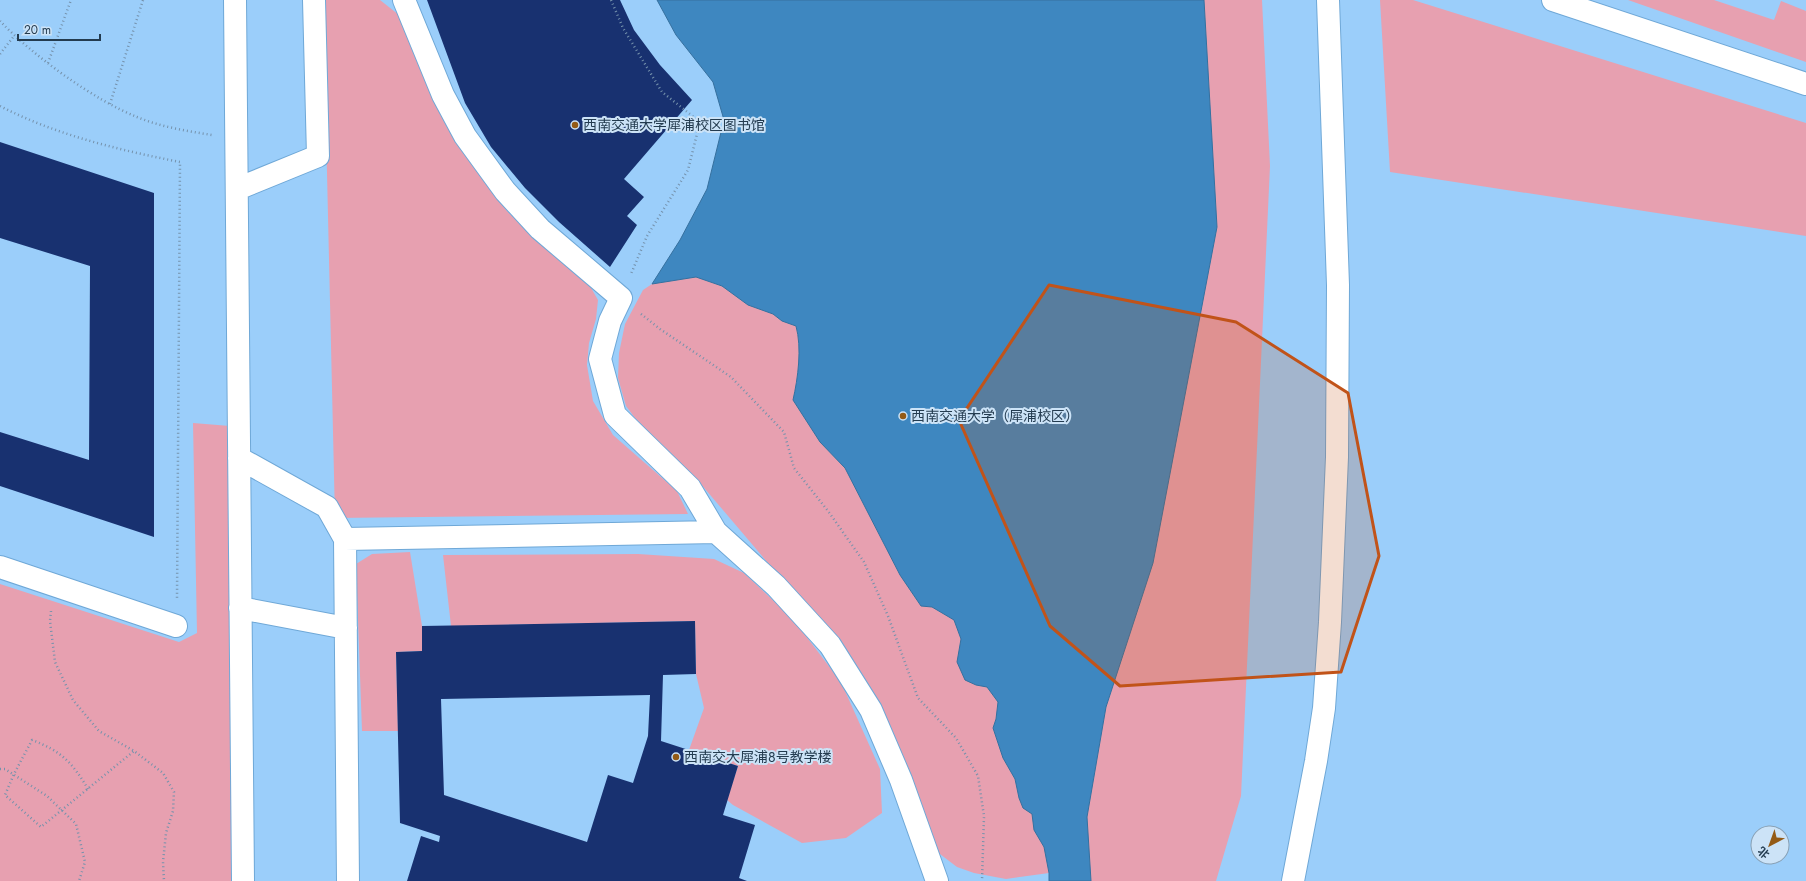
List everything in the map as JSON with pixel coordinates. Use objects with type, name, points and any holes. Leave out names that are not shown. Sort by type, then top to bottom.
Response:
[{"type":"street","points":[[235,0],[243,881]]},
{"type":"street","points":[[237,189],[318,156],[314,0]]},
{"type":"street","points":[[404,0],[443,95],[469,142],[505,191],[540,229],[620,298],[610,321],[600,359],[615,415],[690,488],[716,532],[776,586],[830,646],[871,710],[901,780],[937,881]]},
{"type":"street","points":[[1293,881],[1316,761],[1324,708],[1330,622],[1336,472],[1338,285],[1328,0]]},
{"type":"street","points":[[1553,0],[1806,84]]},
{"type":"street","points":[[239,458],[327,507],[345,539],[348,881]]},
{"type":"street","points":[[345,539],[716,532]]},
{"type":"street","points":[[0,567],[176,626]]},
{"type":"street","points":[[240,608],[346,628]]},
{"type":"path","points":[[48,63],[71,0]]},
{"type":"path","points":[[110,104],[143,0]]},
{"type":"path","points":[[611,0],[623,28],[662,92],[700,122],[688,170],[647,236],[620,298],[660,329],[731,377],[784,432],[794,468],[828,511],[864,562],[888,616],[918,698],[956,738],[978,776],[984,816],[982,881]]},
{"type":"path","points":[[0,21],[14,36],[48,63],[75,83],[110,104],[137,117],[184,130],[236,138]]},
{"type":"path","points":[[0,54],[14,36]]},
{"type":"path","points":[[0,106],[18,116],[73,136],[136,153],[180,162],[176,626]]},
{"type":"path","points":[[55,586],[50,621],[55,662],[73,700],[99,732],[134,751],[163,773],[174,792],[172,811],[166,833],[163,862],[164,881]]},
{"type":"path","points":[[88,789],[79,774],[66,759],[50,747],[32,740],[14,774],[5,796],[41,827],[61,810],[88,789],[134,751]]},
{"type":"path","points":[[0,769],[5,769],[14,774],[47,796],[76,824],[85,862],[79,881]]},
{"type":"highlighted area","points":[[1049,285],[1236,322],[1348,393],[1379,556],[1341,672],[1120,686],[1050,626],[959,420]]},
{"type":"shaded area","name":"西南交通大学（犀浦校区）","points":[[0,0],[1806,0],[1806,881],[0,881]]},
{"type":"shaded area","points":[[323,0],[380,0],[399,15],[427,84],[472,165],[507,211],[551,252],[586,279],[598,300],[596,319],[589,343],[587,365],[593,401],[613,435],[677,491],[688,514],[335,518]]},
{"type":"shaded area","points":[[657,0],[1204,0],[1217,227],[1153,563],[1106,707],[1087,817],[1091,881],[1049,881],[1044,847],[1034,830],[1032,814],[1023,808],[1015,779],[1003,758],[993,728],[996,719],[998,702],[987,687],[976,685],[965,680],[957,662],[961,639],[954,620],[932,607],[921,606],[900,575],[845,468],[820,442],[793,400],[799,363],[799,344],[796,326],[782,321],[773,314],[748,305],[722,286],[696,277],[652,284],[680,240],[707,189],[724,120],[713,82],[676,35]]},
{"type":"shaded area","points":[[1204,0],[1262,0],[1270,166],[1241,796],[1216,881],[1091,881],[1087,817],[1106,707],[1153,563],[1217,227]]},
{"type":"shaded area","points":[[1380,0],[1413,0],[1806,123],[1806,236],[1390,172]]},
{"type":"shaded area","points":[[1628,0],[1714,0],[1774,20],[1781,1],[1806,11],[1806,62]]},
{"type":"shaded area","points":[[696,277],[722,286],[748,305],[773,314],[782,321],[796,326],[799,344],[799,363],[793,400],[820,442],[845,468],[900,575],[921,606],[932,607],[954,620],[961,639],[960,649],[976,685],[987,687],[998,702],[996,719],[993,728],[1003,758],[1015,779],[1019,798],[1032,814],[1034,830],[1044,847],[1049,873],[1006,879],[974,873],[957,867],[936,851],[915,788],[774,570],[694,476],[635,418],[626,406],[618,378],[619,353],[625,324],[643,290],[652,284]]},
{"type":"shaded area","points":[[193,423],[230,426],[231,881],[0,881],[0,584],[179,642],[197,633]]},
{"type":"shaded area","points":[[410,552],[422,626],[422,651],[396,652],[398,731],[362,731],[356,564],[372,554]]},
{"type":"shaded area","points":[[638,554],[714,559],[744,573],[793,619],[841,682],[880,769],[882,813],[846,838],[802,843],[733,805],[727,800],[738,766],[689,750],[704,708],[696,674],[695,621],[451,626],[443,555]]},
{"type":"building","name":"西南交通大学犀浦校区图书馆","points":[[427,0],[620,0],[634,30],[660,65],[692,100],[624,179],[644,197],[627,216],[637,225],[610,267],[559,222],[525,188],[491,147],[465,103]]},
{"type":"building","points":[[0,142],[154,193],[154,537],[0,486],[0,432],[89,460],[90,266],[0,238]]},
{"type":"building","name":"西南交大犀浦8号教学楼","points":[[695,621],[696,674],[663,675],[661,741],[738,766],[723,815],[755,825],[739,878],[747,881],[407,881],[421,836],[439,842],[440,836],[400,823],[396,652],[422,651],[422,626]],"holes":[[[650,695],[648,736],[633,783],[608,775],[587,842],[444,795],[441,699]]]},
{"type":"place","name":"西南交通大学犀浦校区图书馆","points":[[575,125]]},
{"type":"place","name":"西南交通大学（犀浦校区）","points":[[903,416]]},
{"type":"place","name":"西南交大犀浦8号教学楼","points":[[676,757]]}]
